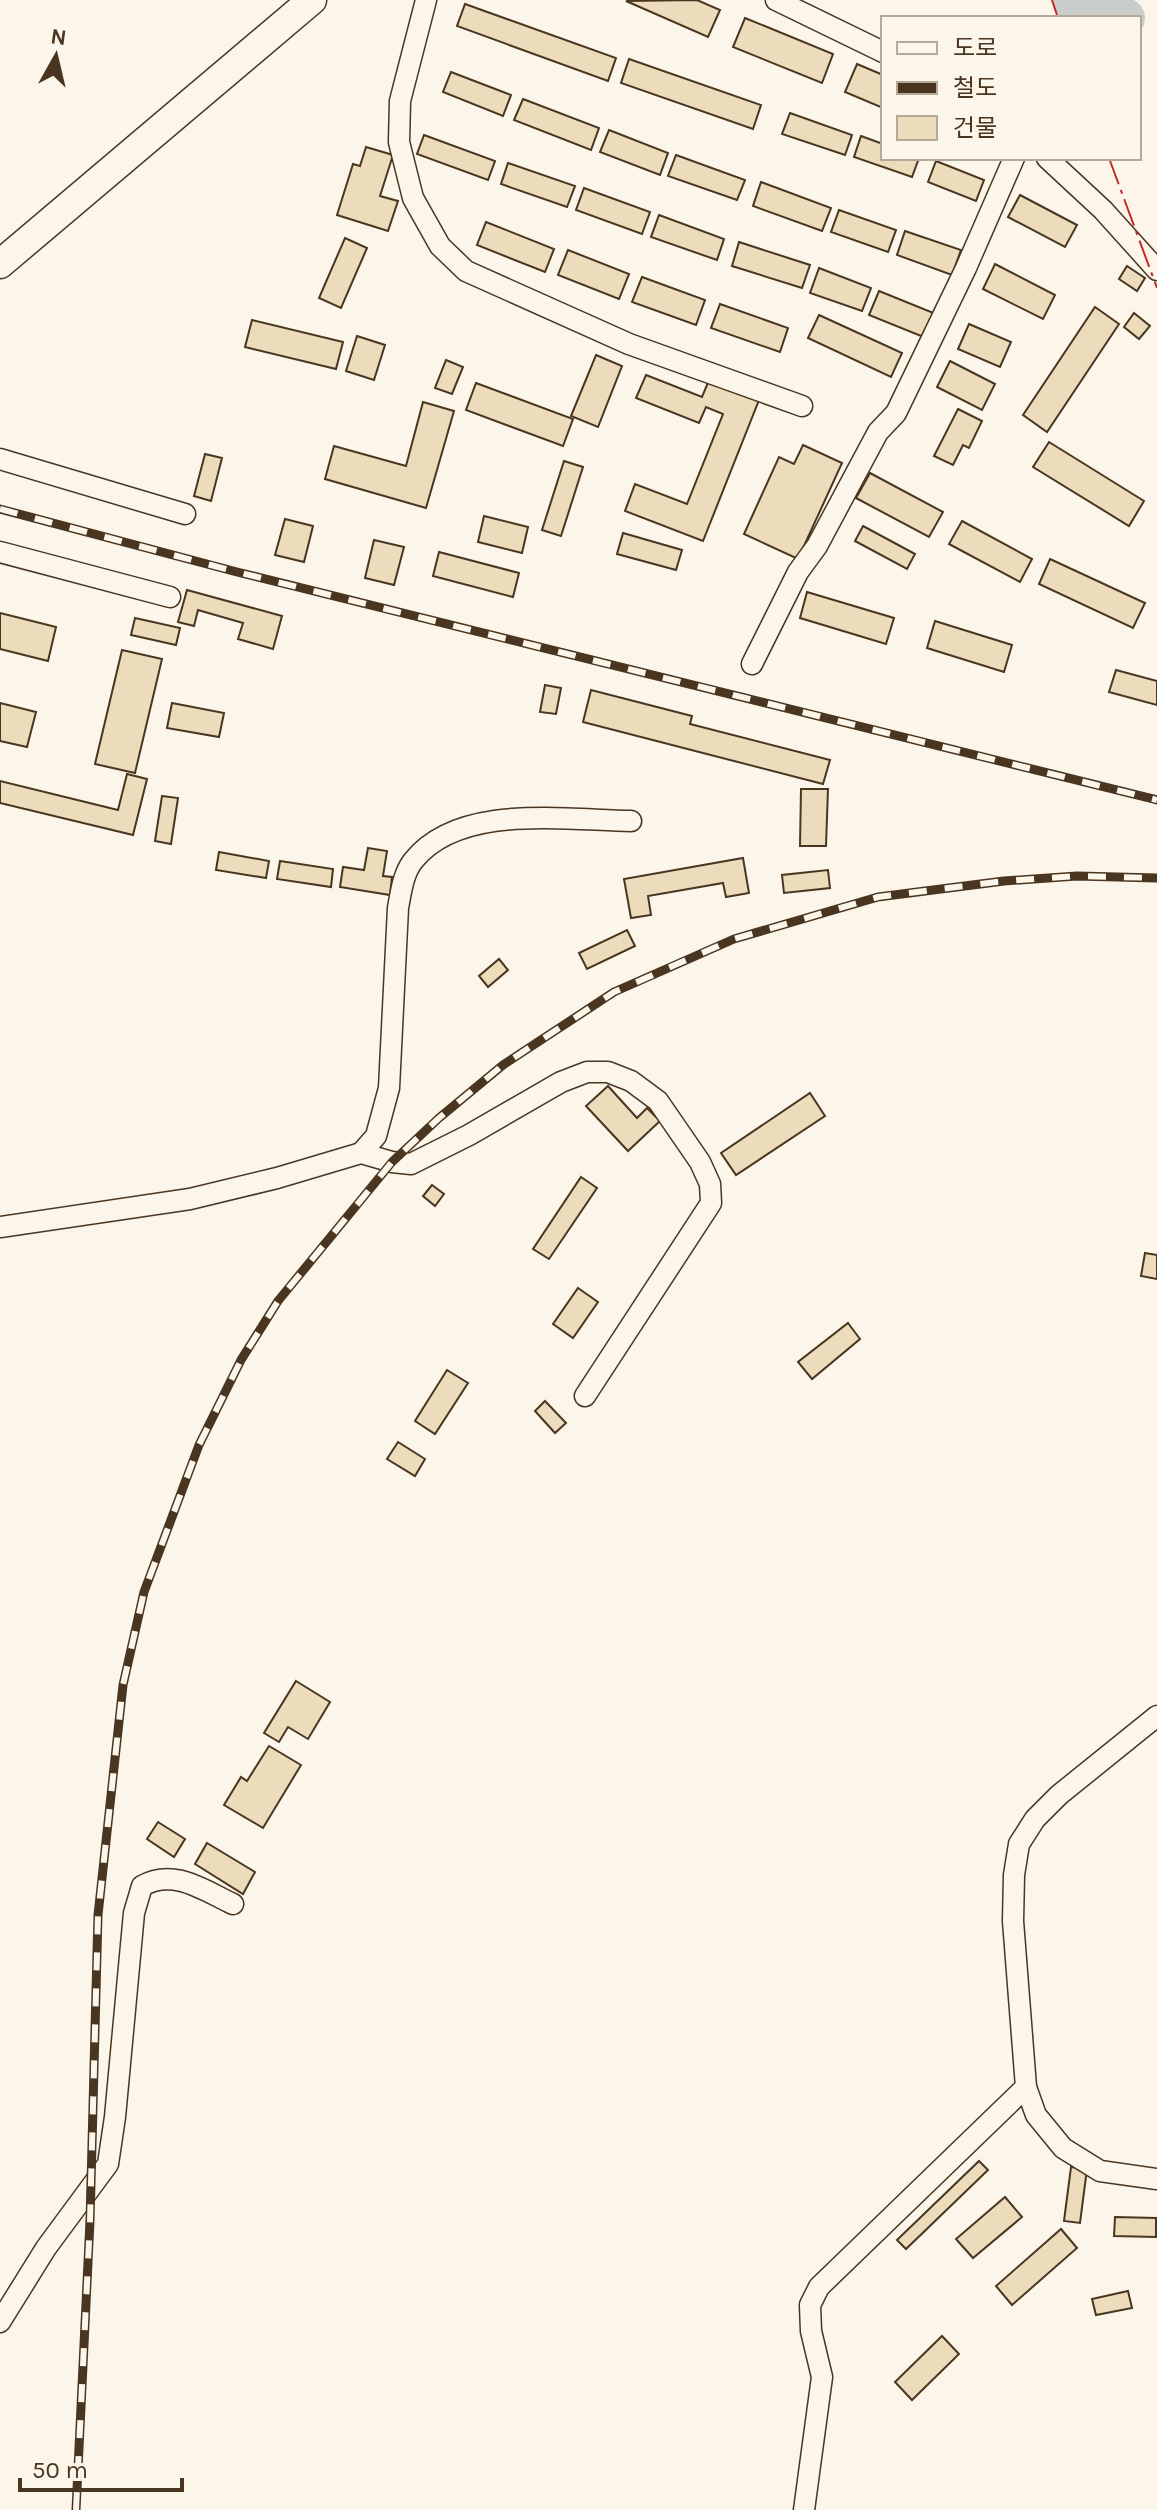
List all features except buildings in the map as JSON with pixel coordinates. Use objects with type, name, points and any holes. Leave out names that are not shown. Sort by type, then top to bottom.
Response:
[{"type":"street","points":[[0,264],[312,0]]},
{"type":"street","points":[[426,0],[400,101],[399,142],[413,198],[440,246],[466,271],[615,338],[802,406]]},
{"type":"street","points":[[776,0],[881,51]]},
{"type":"street","points":[[752,664],[798,572],[817,546],[878,432],[896,413],[966,268],[1013,160]]},
{"type":"street","points":[[1049,160],[1103,210],[1157,270]]},
{"type":"street","points":[[0,459],[185,514]]},
{"type":"street","points":[[0,552],[170,597]]},
{"type":"street","points":[[0,1227],[190,1199],[361,1153],[376,1136],[389,1088],[398,908],[402,884],[412,862],[434,841],[459,828],[503,818],[631,821]]},
{"type":"street","points":[[361,1153],[411,1164],[561,1082],[587,1072],[608,1072],[631,1081],[658,1101],[700,1162],[710,1184],[711,1203],[585,1396]]},
{"type":"street","points":[[1157,1716],[1059,1795],[1035,1819],[1019,1844],[1014,1875],[1013,1921],[1026,2087],[1036,2115],[1063,2148],[1100,2171],[1157,2179]]},
{"type":"street","points":[[0,2322],[46,2248],[108,2164],[134,1913],[142,1886],[157,1878],[177,1878],[233,1904]]},
{"type":"street","points":[[804,2510],[822,2377],[811,2331],[810,2305],[819,2287],[1026,2087]]},
{"type":"waterway","points":[[1072,0],[1119,16]]},
{"type":"railway","points":[[0,509],[237,572],[1157,800]]},
{"type":"railway","points":[[76,2510],[90,2221],[98,1915],[123,1685],[144,1592],[199,1445],[241,1360],[278,1301],[392,1162],[439,1118],[503,1065],[614,992],[734,939],[878,897],[1004,881],[1077,876],[1157,878]]},
{"type":"power","points":[[1052,0],[1057,16]]},
{"type":"power","points":[[1110,160],[1157,288]]}]
